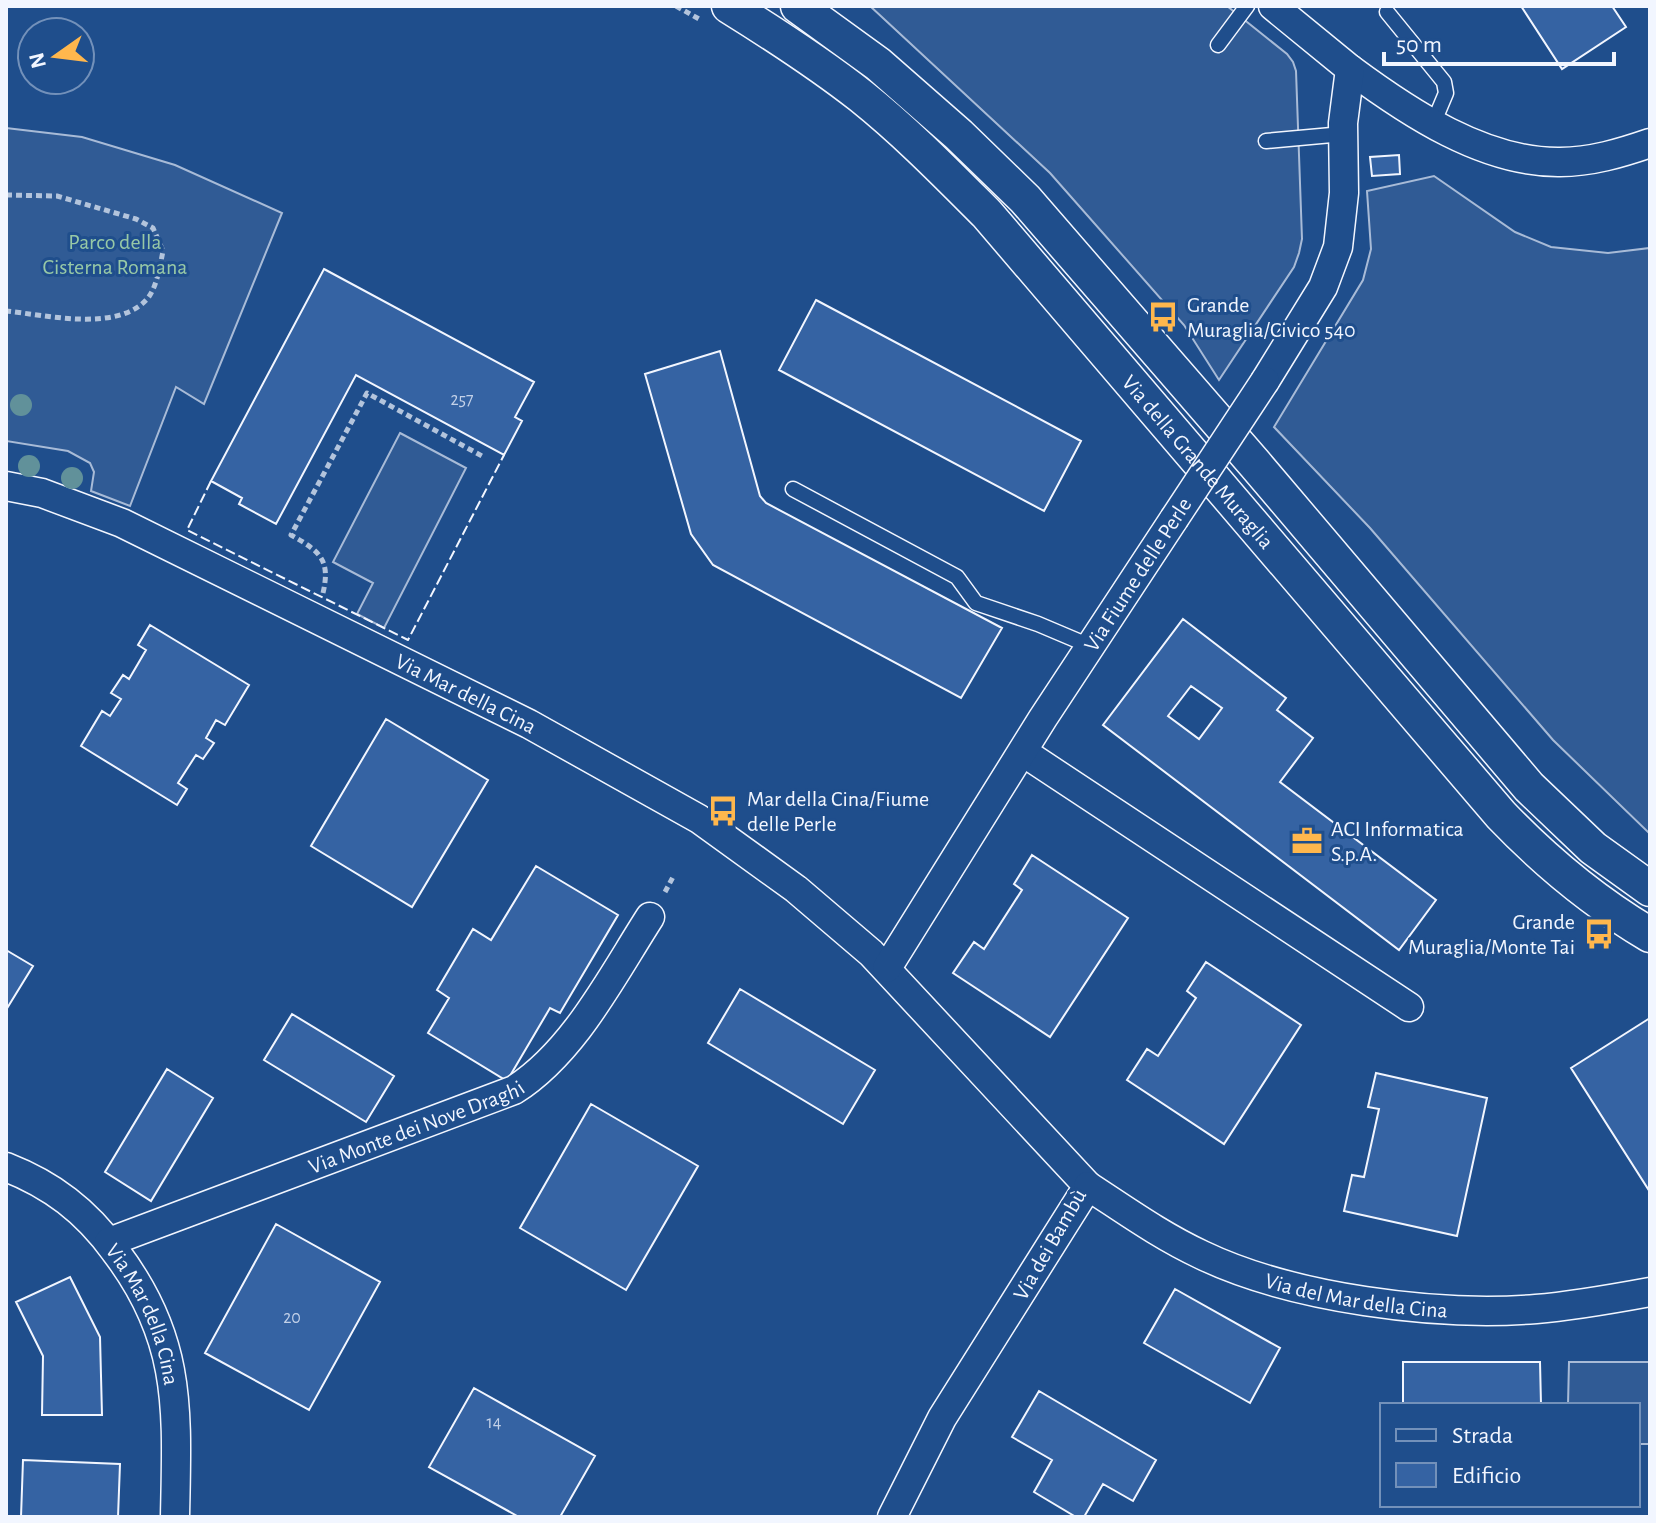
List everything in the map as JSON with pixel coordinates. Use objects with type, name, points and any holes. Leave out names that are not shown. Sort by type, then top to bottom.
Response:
[{"type":"street","name":"Via della Grande Muraglia","points":[[729,6],[859,95],[907,136],[987,214],[1501,815],[1565,874],[1650,935]]},
{"type":"street","name":"Via della Grande Muraglia","points":[[798,6],[878,64],[959,135],[1025,199],[1529,787],[1593,848],[1650,889]]},
{"type":"street","points":[[1273,6],[1350,69],[1399,104],[1433,124],[1481,145],[1548,162],[1603,157],[1650,143]]},
{"type":"street","name":"Via Fiume delle Perle","points":[[887,968],[1090,646],[1265,381],[1323,287],[1340,238],[1343,134],[1350,69]]},
{"type":"street","name":"Via Mar della Cina","points":[[6,486],[64,501],[122,523],[539,729],[699,819],[796,889],[887,968]]},
{"type":"street","points":[[1023,752],[1409,1007]]},
{"type":"street","name":"Via Monte dei Nove Draghi","points":[[109,1242],[514,1090],[540,1072],[569,1039],[650,917]]},
{"type":"street","name":"Via dei Bambù","points":[[887,968],[1088,1186],[942,1418],[892,1517]]},
{"type":"street","name":"Via Mar della Cina","points":[[6,1167],[63,1196],[88,1217],[109,1242],[153,1310],[166,1347],[176,1414],[175,1517]]},
{"type":"street","name":"Via del Mar della Cina","points":[[1088,1186],[1166,1236],[1204,1256],[1249,1274],[1332,1296],[1429,1307],[1505,1311],[1562,1306],[1650,1292]]},
{"type":"lane","points":[[1218,45],[1247,6]]},
{"type":"lane","points":[[1387,12],[1444,82],[1446,93],[1433,124]]},
{"type":"lane","points":[[1266,141],[1343,134]]},
{"type":"lane","points":[[793,489],[957,577],[976,603],[1090,646]]},
{"type":"path","points":[[6,195],[57,196],[136,219],[153,228],[163,251],[149,296],[127,315],[108,318],[48,317],[6,311]]},
{"type":"path","points":[[313,616],[322,597],[326,569],[322,558],[312,547],[291,535],[367,393],[482,456]]},
{"type":"shaded area","points":[[870,6],[1227,6],[1287,54],[1296,71],[1302,239],[1294,267],[1219,380],[1184,325],[1050,173]]},
{"type":"shaded area","name":"Parco della Cisterna Romana","points":[[6,128],[82,137],[175,165],[282,213],[204,404],[176,387],[130,506],[91,491],[94,472],[90,463],[68,451],[6,441]]},
{"type":"shaded area","points":[[1434,176],[1515,232],[1551,247],[1608,253],[1650,248],[1650,834],[1553,740],[1370,528],[1274,427],[1363,280],[1371,249],[1367,191]]},
{"type":"shaded area","points":[[400,433],[466,468],[384,628],[357,614],[373,583],[333,562]]},
{"type":"shaded area","points":[[1569,1362],[1650,1362],[1650,1444],[1640,1444],[1640,1403],[1568,1403]]},
{"type":"building","points":[[1521,6],[1612,6],[1626,27],[1562,69]]},
{"type":"building","points":[[1399,155],[1400,174],[1372,176],[1370,157]]},
{"type":"building","points":[[324,269],[534,382],[515,417],[522,421],[504,455],[356,375],[276,524],[239,504],[242,498],[211,481]]},
{"type":"building","points":[[816,300],[1081,441],[1044,511],[779,370]]},
{"type":"building","points":[[720,351],[760,496],[766,503],[1002,628],[961,698],[713,565],[691,534],[645,374]]},
{"type":"building","name":"ACI Informatica S.p.A.","points":[[1183,619],[1286,698],[1277,710],[1313,738],[1280,782],[1436,900],[1399,950],[1103,725]],"holes":[[[1191,686],[1222,708],[1199,739],[1168,716]]]},
{"type":"building","points":[[150,625],[249,685],[225,725],[216,720],[206,738],[214,743],[203,759],[196,755],[178,783],[187,789],[177,805],[81,746],[102,711],[110,716],[121,699],[111,693],[123,675],[129,679],[146,650],[138,645]]},
{"type":"building","points":[[386,719],[488,780],[412,907],[311,846]]},
{"type":"building","points":[[1032,855],[1128,918],[1050,1037],[953,973],[974,942],[984,949],[1022,890],[1014,884]]},
{"type":"building","points":[[536,866],[618,915],[560,1013],[550,1008],[507,1081],[428,1033],[449,998],[437,990],[473,929],[491,940]]},
{"type":"building","points":[[6,950],[33,966],[6,1010]]},
{"type":"building","points":[[1206,962],[1301,1025],[1224,1144],[1127,1080],[1147,1049],[1158,1056],[1196,998],[1187,991]]},
{"type":"building","points":[[740,989],[875,1070],[843,1124],[708,1043]]},
{"type":"building","points":[[292,1014],[394,1076],[366,1122],[264,1060]]},
{"type":"building","points":[[1650,1018],[1650,1192],[1571,1068]]},
{"type":"building","points":[[167,1069],[213,1098],[151,1201],[105,1172]]},
{"type":"building","points":[[1376,1073],[1487,1098],[1457,1236],[1344,1211],[1352,1175],[1364,1177],[1379,1109],[1368,1107]]},
{"type":"building","points":[[591,1104],[698,1166],[626,1290],[520,1228]]},
{"type":"building","points":[[276,1224],[380,1282],[309,1410],[205,1353]]},
{"type":"building","points":[[70,1277],[100,1337],[102,1415],[42,1415],[43,1356],[16,1302]]},
{"type":"building","points":[[1175,1289],[1280,1348],[1250,1403],[1144,1343]]},
{"type":"building","points":[[1403,1362],[1540,1362],[1541,1403],[1403,1403]]},
{"type":"building","points":[[474,1388],[595,1456],[560,1517],[519,1517],[429,1467]]},
{"type":"building","points":[[1039,1391],[1156,1460],[1133,1501],[1103,1484],[1084,1517],[1076,1517],[1034,1492],[1052,1460],[1012,1437]]},
{"type":"building","points":[[23,1460],[120,1464],[118,1517],[21,1517]]},
{"type":"fence","points":[[211,481],[187,530],[408,640],[504,455]]},
{"type":"place","name":"Grande Muraglia/Civico 540","points":[[1163,317]]},
{"type":"place","name":"Mar della Cina/Fiume delle Perle","points":[[723,811]]},
{"type":"place","name":"ACI Informatica S.p.A.","points":[[1307,841]]},
{"type":"place","name":"Grande Muraglia/Monte Tai","points":[[1599,934]]}]
